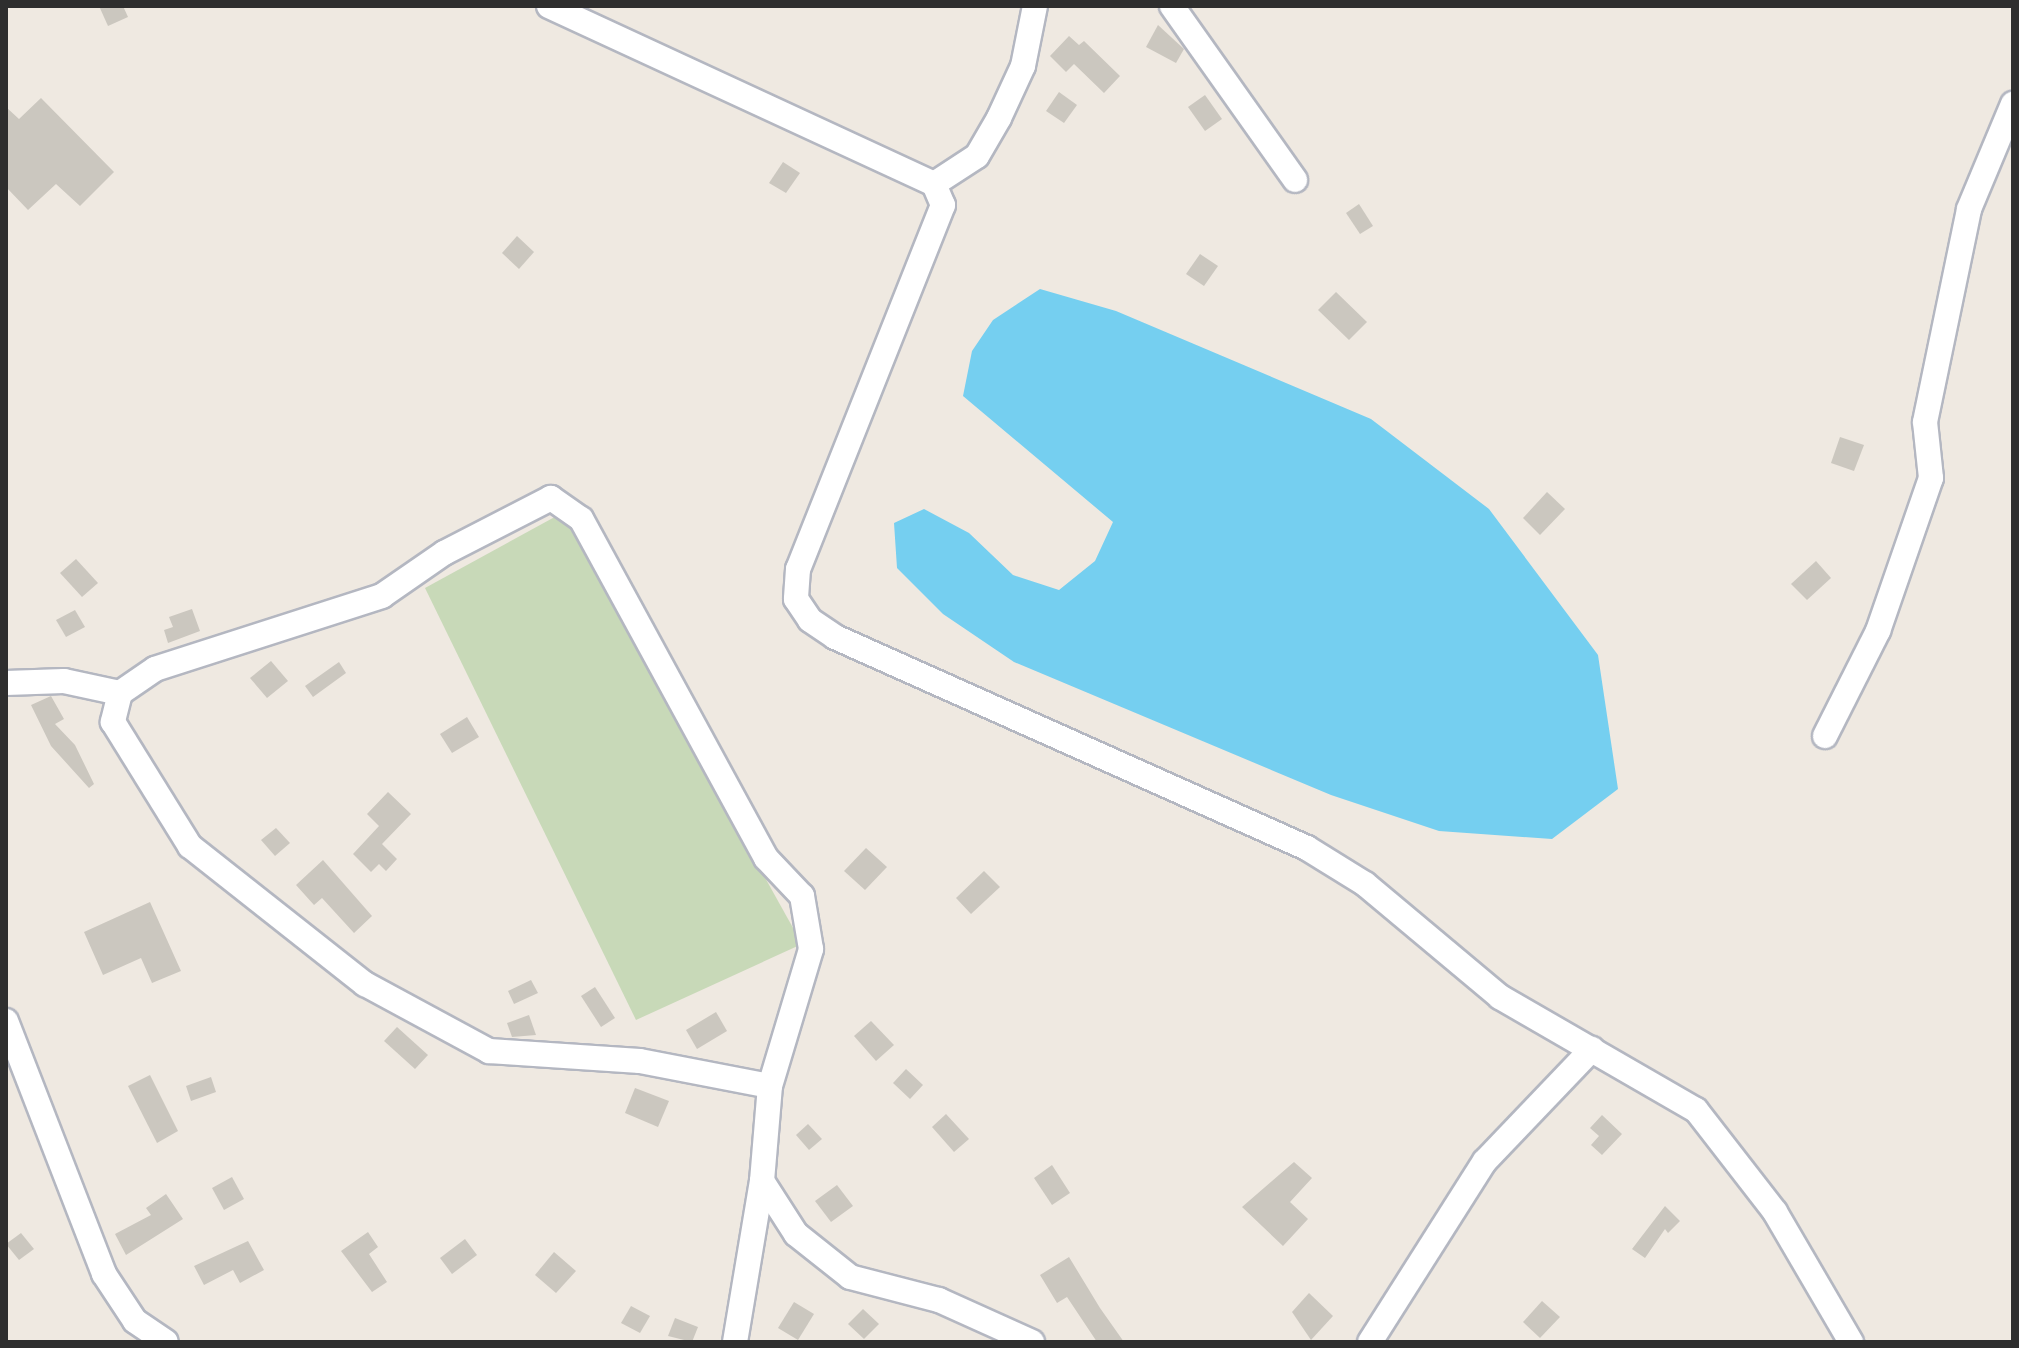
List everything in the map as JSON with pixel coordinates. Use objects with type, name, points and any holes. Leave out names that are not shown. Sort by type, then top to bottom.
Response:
[{"type":"street","points":[[549,6],[934,184],[943,205],[798,569],[796,599],[810,620],[835,637],[1307,848],[1365,884],[1500,997],[1696,1110],[1720,1136],[1775,1212],[1851,1342]]},
{"type":"street","points":[[934,184],[977,156],[999,118],[1023,66],[1035,6]]},
{"type":"street","points":[[1172,6],[1295,180]]},
{"type":"street","points":[[1825,736],[1878,631],[1931,478],[1925,422],[1969,209],[2013,104]]},
{"type":"street","points":[[735,1342],[762,1181],[770,1086],[811,949],[802,896],[766,858],[581,519],[567,505],[551,498],[444,553],[382,596],[155,669],[120,693],[113,722],[190,846],[365,984],[489,1051],[640,1061],[770,1086]]},
{"type":"street","points":[[6,683],[64,681],[120,693]]},
{"type":"street","points":[[6,1023],[104,1274],[135,1321],[166,1342]]},
{"type":"street","points":[[1370,1342],[1485,1161],[1592,1049]]},
{"type":"street","points":[[762,1181],[796,1234],[850,1277],[939,1300],[1032,1342]]},
{"type":"green space","points":[[562,513],[802,944],[636,1020],[425,588]]},
{"type":"water","points":[[1040,289],[1116,311],[1371,419],[1489,509],[1598,655],[1618,789],[1552,839],[1439,831],[1331,795],[1014,662],[943,614],[897,568],[894,523],[924,509],[969,533],[1013,575],[1059,590],[1095,561],[1113,522],[963,396],[972,351],[993,320]]},
{"type":"building","points":[[99,6],[123,6],[128,17],[108,26]]},
{"type":"building","points":[[1158,25],[1184,49],[1176,63],[1146,47]]},
{"type":"building","points":[[1069,36],[1079,45],[1084,41],[1120,76],[1104,93],[1074,64],[1066,72],[1050,56]]},
{"type":"building","points":[[1059,92],[1077,105],[1064,123],[1046,111]]},
{"type":"building","points":[[1205,95],[1222,119],[1205,131],[1188,107]]},
{"type":"building","points":[[41,98],[114,172],[80,206],[56,184],[28,210],[6,187],[6,107],[19,119]]},
{"type":"building","points":[[783,162],[800,173],[786,193],[769,183]]},
{"type":"building","points":[[1359,204],[1373,226],[1360,234],[1346,213]]},
{"type":"building","points":[[517,236],[534,252],[519,269],[502,253]]},
{"type":"building","points":[[1200,254],[1218,266],[1204,286],[1186,274]]},
{"type":"building","points":[[1336,292],[1367,322],[1349,340],[1318,310]]},
{"type":"building","points":[[1840,437],[1864,445],[1854,471],[1831,463]]},
{"type":"building","points":[[1547,492],[1565,509],[1540,535],[1523,518]]},
{"type":"building","points":[[76,559],[98,583],[82,597],[60,573]]},
{"type":"building","points":[[1816,561],[1831,578],[1807,600],[1791,584]]},
{"type":"building","points":[[192,609],[200,631],[168,643],[164,630],[173,627],[169,617]]},
{"type":"building","points":[[75,610],[85,627],[66,637],[56,620]]},
{"type":"building","points":[[271,661],[288,681],[267,698],[250,678]]},
{"type":"building","points":[[339,662],[346,673],[313,697],[305,686]]},
{"type":"building","points":[[51,696],[64,719],[55,724],[75,745],[94,784],[89,788],[51,746],[31,705]]},
{"type":"building","points":[[467,717],[479,737],[452,753],[440,734]]},
{"type":"building","points":[[388,792],[411,814],[382,844],[397,859],[386,871],[379,864],[371,872],[353,854],[379,826],[367,814]]},
{"type":"building","points":[[276,828],[290,843],[275,856],[261,840]]},
{"type":"building","points":[[866,848],[887,867],[865,890],[844,871]]},
{"type":"building","points":[[323,860],[372,916],[354,933],[322,898],[314,905],[296,885]]},
{"type":"building","points":[[984,871],[1000,887],[971,914],[956,898]]},
{"type":"building","points":[[150,902],[181,971],[152,983],[141,958],[103,975],[84,932]]},
{"type":"building","points":[[531,980],[538,993],[514,1004],[508,991]]},
{"type":"building","points":[[595,987],[615,1018],[601,1027],[581,996]]},
{"type":"building","points":[[716,1012],[727,1031],[697,1049],[686,1030]]},
{"type":"building","points":[[529,1015],[536,1035],[512,1037],[507,1023]]},
{"type":"building","points":[[871,1021],[894,1045],[876,1061],[854,1036]]},
{"type":"building","points":[[397,1027],[428,1055],[415,1069],[384,1041]]},
{"type":"building","points":[[906,1069],[923,1085],[910,1099],[893,1083]]},
{"type":"building","points":[[150,1075],[178,1131],[157,1143],[128,1086]]},
{"type":"building","points":[[211,1077],[216,1092],[191,1101],[186,1086]]},
{"type":"building","points":[[635,1088],[669,1101],[658,1127],[625,1113]]},
{"type":"building","points":[[946,1114],[969,1139],[954,1152],[932,1127]]},
{"type":"building","points":[[1602,1115],[1622,1134],[1602,1155],[1591,1145],[1599,1136],[1590,1128]]},
{"type":"building","points":[[808,1124],[822,1139],[809,1150],[796,1135]]},
{"type":"building","points":[[1294,1162],[1312,1178],[1290,1202],[1308,1219],[1283,1246],[1242,1207]]},
{"type":"building","points":[[1052,1165],[1070,1193],[1052,1205],[1034,1178]]},
{"type":"building","points":[[232,1177],[244,1199],[224,1210],[212,1188]]},
{"type":"building","points":[[837,1185],[853,1206],[831,1222],[815,1201]]},
{"type":"building","points":[[166,1194],[183,1219],[126,1255],[115,1234],[151,1215],[146,1208]]},
{"type":"building","points":[[1665,1206],[1680,1221],[1668,1233],[1665,1229],[1645,1258],[1632,1249]]},
{"type":"building","points":[[368,1232],[378,1247],[369,1254],[387,1282],[372,1292],[341,1251]]},
{"type":"building","points":[[21,1233],[34,1249],[19,1260],[6,1244]]},
{"type":"building","points":[[465,1239],[477,1255],[452,1274],[440,1258]]},
{"type":"building","points":[[248,1241],[264,1270],[240,1283],[233,1270],[204,1285],[194,1266]]},
{"type":"building","points":[[554,1252],[576,1271],[556,1293],[535,1275]]},
{"type":"building","points":[[1069,1257],[1124,1342],[1097,1342],[1067,1297],[1057,1303],[1040,1275]]},
{"type":"building","points":[[1309,1293],[1333,1316],[1311,1340],[1292,1312]]},
{"type":"building","points":[[1542,1301],[1560,1317],[1540,1338],[1523,1322]]},
{"type":"building","points":[[794,1302],[814,1314],[798,1340],[778,1328]]},
{"type":"building","points":[[631,1306],[650,1316],[640,1333],[621,1323]]},
{"type":"building","points":[[863,1309],[879,1324],[864,1339],[848,1324]]},
{"type":"building","points":[[675,1318],[698,1327],[692,1342],[668,1336]]}]
